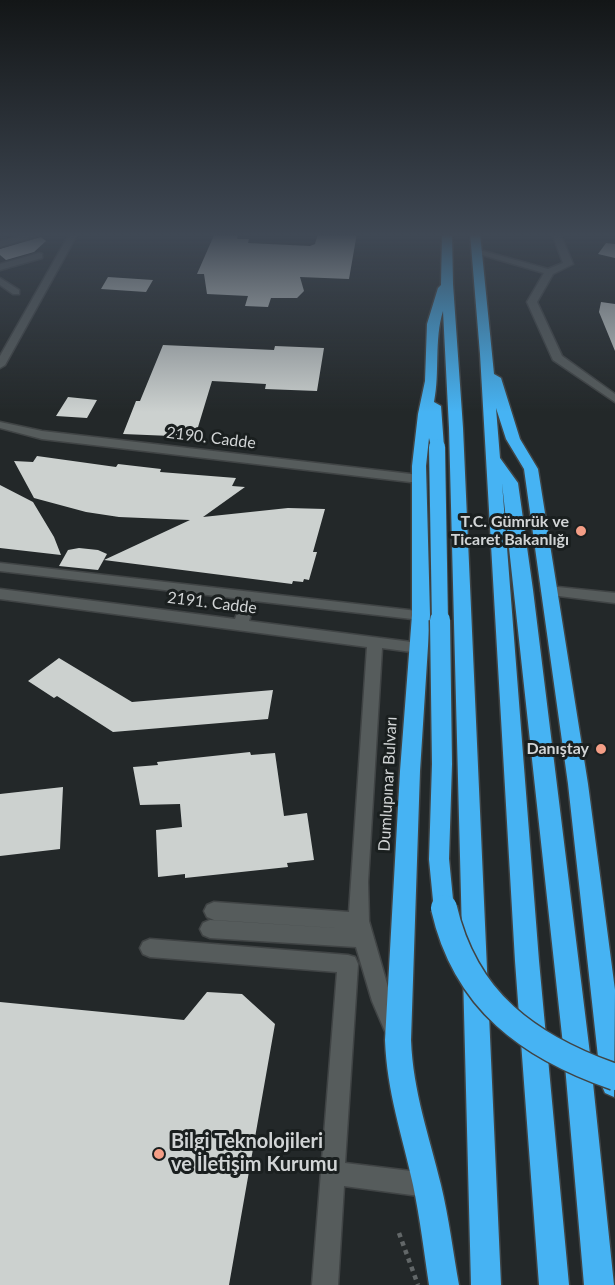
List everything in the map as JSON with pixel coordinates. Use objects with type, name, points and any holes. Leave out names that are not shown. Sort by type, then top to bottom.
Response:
[{"type":"highway","name":"Dumlupınar Bulvarı","points":[[443,293],[433,324],[432,381],[423,427],[419,479],[421,615],[410,771],[398,1041],[399,1066],[408,1117],[427,1185],[444,1285]]},
{"type":"highway","name":"Dumlupınar Bulvarı","points":[[448,293],[456,428],[486,1285]]},
{"type":"highway","points":[[480,293],[527,961],[554,1285]]},
{"type":"highway","points":[[486,354],[509,430],[531,469],[578,784],[615,1089]]},
{"type":"highway","points":[[432,381],[437,447],[442,766],[440,883],[444,915],[457,953],[467,970],[489,1000],[510,1022],[560,1057],[615,1077]]},
{"type":"highway","points":[[492,456],[510,483],[523,579],[577,1054],[599,1285]]},
{"type":"street","points":[[0,365],[2,356],[39,293]]},
{"type":"street","points":[[537,293],[532,302],[557,358],[615,399]]},
{"type":"street","name":"2190. Cadde","points":[[0,425],[42,435],[419,479]]},
{"type":"street","points":[[0,567],[421,615]]},
{"type":"street","points":[[548,591],[615,598]]},
{"type":"street","name":"2191. Cadde","points":[[0,594],[419,648]]},
{"type":"street","points":[[241,624],[250,596]]},
{"type":"street","points":[[375,642],[359,882],[361,930],[382,1000],[398,1041]]},
{"type":"street","points":[[212,920],[361,930]]},
{"type":"street","points":[[150,948],[348,964],[325,1285]]},
{"type":"street","points":[[334,1173],[427,1185]]},
{"type":"path","points":[[399,1233],[418,1285]]},
{"type":"building","points":[[302,293],[297,298],[271,298],[268,307],[245,306],[248,296],[207,294]]},
{"type":"building","points":[[601,302],[615,304],[615,351],[599,312]]},
{"type":"building","points":[[163,345],[274,350],[275,346],[324,348],[317,391],[265,389],[266,384],[212,381],[195,437],[123,434],[136,401],[140,401]]},
{"type":"building","points":[[68,397],[97,400],[87,418],[56,416]]},
{"type":"building","points":[[37,456],[116,467],[118,464],[161,469],[160,472],[236,478],[232,486],[245,487],[203,517],[288,508],[325,509],[313,552],[317,552],[309,580],[293,581],[292,584],[104,560],[190,520],[119,517],[86,512],[34,498],[14,461],[33,462]]},
{"type":"building","points":[[0,485],[33,502],[54,537],[61,555],[0,548]]},
{"type":"building","points":[[79,548],[98,550],[107,554],[98,570],[59,566],[68,550]]},
{"type":"building","points":[[59,658],[132,702],[273,690],[268,719],[113,732],[57,696],[54,698],[28,681]]},
{"type":"building","points":[[250,752],[251,755],[275,753],[284,816],[307,813],[314,860],[287,863],[288,867],[185,878],[185,874],[158,877],[156,830],[182,827],[180,804],[140,805],[133,767],[158,765],[157,762]]},
{"type":"building","points":[[63,787],[60,849],[0,856],[0,794]]},
{"type":"building","name":"Bilgi Teknolojileri ve İletişim Kurumu","points":[[207,992],[242,994],[275,1024],[229,1285],[0,1285],[0,1002],[184,1020]]},
{"type":"place","name":"T.C. Gümrük ve Ticaret Bakanlığı","points":[[581,531]]},
{"type":"place","name":"Danıştay","points":[[601,749]]},
{"type":"place","name":"Bilgi Teknolojileri ve İletişim Kurumu","points":[[159,1154]]}]
